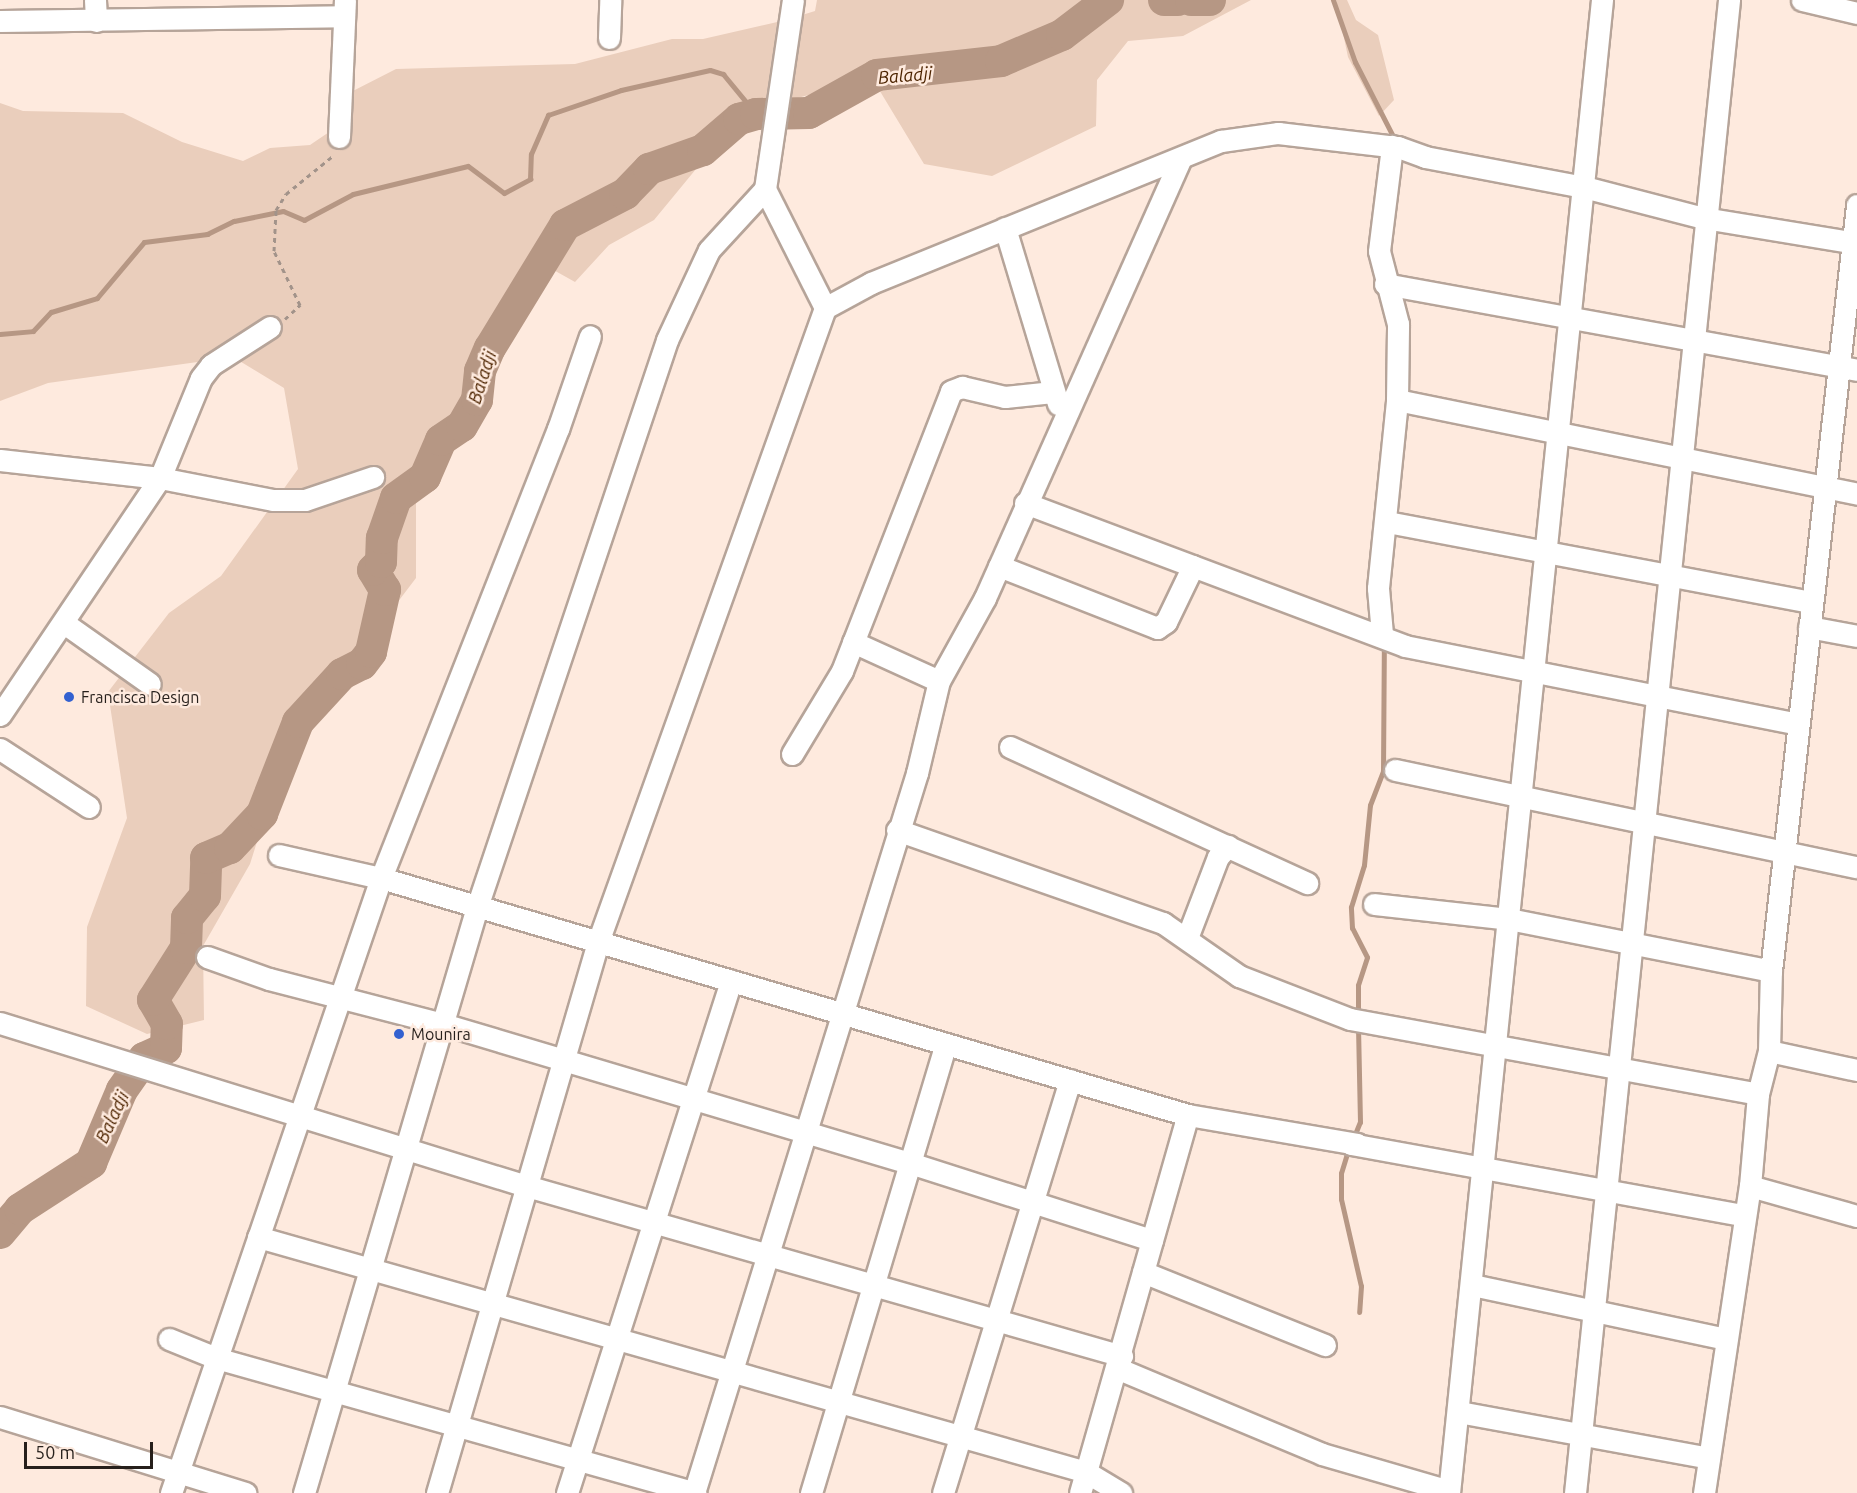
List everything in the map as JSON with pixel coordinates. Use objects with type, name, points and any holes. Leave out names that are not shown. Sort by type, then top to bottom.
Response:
[{"type":"street","points":[[609,38],[610,0]]},
{"type":"street","points":[[304,1493],[337,1391],[477,907],[667,340],[709,250],[765,189],[776,136],[791,37],[794,0]]},
{"type":"street","points":[[0,1023],[139,1070],[408,1148],[523,1185],[768,1251],[874,1284],[997,1318],[1120,1362],[1322,1454],[1449,1492],[1460,1412],[1482,1168],[1522,797],[1556,435],[1602,0]]},
{"type":"street","points":[[1575,1493],[1622,1065],[1704,218],[1729,0]]},
{"type":"street","points":[[1802,0],[1857,13]]},
{"type":"street","points":[[0,21],[96,10],[345,8],[339,137]]},
{"type":"street","points":[[437,1493],[523,1185],[598,942],[825,308],[1005,228],[1221,141],[1278,133],[1395,146],[1425,157],[1584,187],[1704,218],[1855,243]]},
{"type":"street","points":[[1382,634],[1378,588],[1387,522],[1397,400],[1398,324],[1385,284],[1379,251],[1395,146]]},
{"type":"street","points":[[169,1339],[216,1358],[694,1493],[897,830],[939,681],[999,566],[1062,416],[1180,159]]},
{"type":"street","points":[[765,189],[825,308]]},
{"type":"street","points":[[1704,1493],[1743,1215],[1750,1186],[1758,1094],[1769,1051],[1771,971],[1824,488],[1847,368],[1857,205]]},
{"type":"street","points":[[1005,228],[1062,416]]},
{"type":"street","points":[[1385,284],[1693,337],[1847,368]]},
{"type":"street","points":[[0,715],[160,478],[201,378],[212,365],[270,327]]},
{"type":"street","points":[[174,1484],[381,878],[558,429],[590,336]]},
{"type":"street","points":[[792,753],[831,694],[951,391],[962,387],[1005,397],[1053,392]]},
{"type":"street","points":[[1397,400],[1556,435],[1857,494]]},
{"type":"street","points":[[0,460],[160,478],[273,500],[305,500],[373,477]]},
{"type":"street","points":[[1025,503],[1382,634],[1405,646],[1798,724]]},
{"type":"street","points":[[1387,522],[1812,602]]},
{"type":"street","points":[[999,566],[1157,628],[1166,622],[1193,566]]},
{"type":"street","points":[[64,623],[150,684]]},
{"type":"street","points":[[1809,627],[1857,636]]},
{"type":"street","points":[[852,642],[939,681]]},
{"type":"street","points":[[1010,747],[1307,882]]},
{"type":"street","points":[[0,749],[89,807]]},
{"type":"street","points":[[1395,770],[1857,867]]},
{"type":"street","points":[[897,830],[1085,892],[1187,938],[1239,976],[1356,1018],[1622,1065],[1758,1094]]},
{"type":"street","points":[[1187,938],[1218,857],[1228,846]]},
{"type":"street","points":[[279,855],[381,878],[1188,1115],[1743,1215]]},
{"type":"street","points":[[1374,904],[1509,919],[1771,971]]},
{"type":"street","points":[[207,957],[340,998],[443,1024],[803,1135],[910,1162],[1152,1240]]},
{"type":"street","points":[[567,1493],[731,981]]},
{"type":"street","points":[[811,1493],[946,1044]]},
{"type":"street","points":[[1769,1051],[1857,1070]]},
{"type":"street","points":[[943,1493],[1070,1080]]},
{"type":"street","points":[[1080,1493],[1120,1362],[1188,1115]]},
{"type":"street","points":[[1750,1186],[1857,1216]]},
{"type":"street","points":[[258,1237],[1086,1472],[1120,1493]]},
{"type":"street","points":[[1143,1272],[1325,1345]]},
{"type":"street","points":[[1472,1285],[1596,1308],[1726,1338]]},
{"type":"street","points":[[1460,1412],[1709,1458]]},
{"type":"street","points":[[0,1417],[174,1484],[245,1493]]},
{"type":"path","points":[[270,327],[300,305],[274,251],[276,210],[286,194],[334,154],[339,137]]},
{"type":"shaded area","name":"Baladji","points":[[817,0],[1251,0],[1183,36],[1128,41],[1097,80],[1096,126],[992,176],[924,164],[872,78],[753,110],[715,146],[654,220],[609,245],[575,282],[550,268],[523,296],[469,435],[416,479],[416,578],[356,657],[277,778],[250,864],[203,946],[204,1020],[147,1034],[86,1006],[87,927],[127,818],[108,692],[169,613],[221,576],[298,469],[284,388],[233,357],[48,383],[0,401],[0,103],[23,111],[123,113],[182,142],[243,161],[270,148],[310,145],[335,128],[347,94],[396,69],[575,64],[672,39],[703,39],[786,20],[815,11]]},
{"type":"shaded area","points":[[1336,0],[1347,0],[1356,20],[1378,35],[1394,100],[1379,116],[1348,57]]},
{"type":"waterway","name":"Baladji","points":[[0,1233],[20,1209],[91,1163],[122,1090],[144,1058],[166,1048],[167,1024],[153,1000],[186,948],[187,918],[205,896],[206,858],[230,848],[262,814],[298,722],[342,674],[362,664],[371,652],[385,590],[373,570],[381,562],[382,538],[396,498],[425,477],[441,440],[462,426],[477,400],[480,371],[490,348],[565,225],[625,194],[649,169],[703,150],[739,119],[756,114],[809,113],[877,75],[1001,61],[1062,35],[1108,0]]},
{"type":"waterway","name":"Baladji","points":[[1164,0],[1178,0]]},
{"type":"waterway","name":"Baladji","points":[[1191,0],[1210,0]]},
{"type":"waterway","points":[[1333,0],[1355,62],[1396,142]]},
{"type":"waterway","points":[[0,334],[33,331],[51,312],[97,298],[144,242],[207,234],[234,221],[283,211],[304,220],[353,194],[468,166],[504,193],[530,179],[531,154],[548,115],[621,90],[710,70],[723,74],[756,114]]},
{"type":"waterway","points":[[1358,1015],[1358,985],[1367,957],[1352,928],[1351,907],[1364,865],[1370,805],[1383,771],[1384,643]]},
{"type":"waterway","points":[[1353,1139],[1360,1122],[1358,1024]]},
{"type":"waterway","points":[[1349,1147],[1341,1173],[1341,1199],[1361,1286],[1359,1312]]},
{"type":"place","name":"Francisca Design","points":[[69,697]]},
{"type":"place","name":"Mounira","points":[[399,1034]]}]
